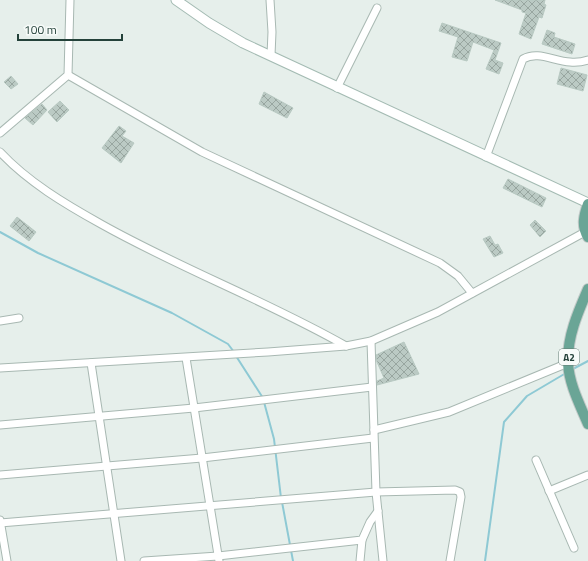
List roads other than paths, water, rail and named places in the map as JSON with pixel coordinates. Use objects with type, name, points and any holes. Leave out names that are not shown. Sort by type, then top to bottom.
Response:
[{"type":"main road","points":[[176,0],[209,24],[243,43],[588,204],[583,217],[587,234]]},
{"type":"main road","name":"A2","points":[[588,289],[577,314],[568,363],[575,391],[588,424]]},
{"type":"street","points":[[0,133],[68,75],[70,0]]},
{"type":"street","points":[[270,0],[272,32],[271,55]]},
{"type":"street","points":[[337,88],[378,8]]},
{"type":"street","points":[[486,157],[523,59],[534,55],[564,62],[576,63],[588,60]]},
{"type":"street","points":[[68,75],[202,152],[440,263],[458,276],[472,293]]},
{"type":"street","points":[[0,152],[32,181],[71,207],[134,243],[275,308],[346,346]]},
{"type":"street","points":[[0,368],[186,358],[346,346],[371,341],[438,312],[587,234]]},
{"type":"street","points":[[0,320],[19,318]]},
{"type":"street","points":[[371,341],[376,492],[383,561]]},
{"type":"street","points":[[186,358],[218,558]]},
{"type":"street","points":[[91,363],[121,561]]},
{"type":"street","points":[[374,430],[449,412],[568,363]]},
{"type":"street","points":[[0,425],[194,408],[372,387]]},
{"type":"street","points":[[0,475],[202,458],[374,438]]},
{"type":"street","points":[[536,460],[574,548]]},
{"type":"street","points":[[549,491],[588,475]]},
{"type":"street","points":[[0,523],[210,507],[376,492],[454,490],[460,492],[461,497],[450,561]]},
{"type":"street","points":[[360,561],[362,540],[370,522],[378,512]]},
{"type":"street","points":[[0,520],[7,561]]},
{"type":"street","points":[[144,561],[218,558],[362,540]]},
{"type":"waterway","points":[[0,232],[38,253],[172,313],[228,344],[234,352]]},
{"type":"waterway","points":[[236,356],[263,398]]},
{"type":"waterway","points":[[571,370],[588,361]]},
{"type":"waterway","points":[[485,561],[504,422],[527,396],[566,373]]},
{"type":"waterway","points":[[264,402],[274,439],[281,498]]},
{"type":"waterway","points":[[282,502],[293,561]]}]
